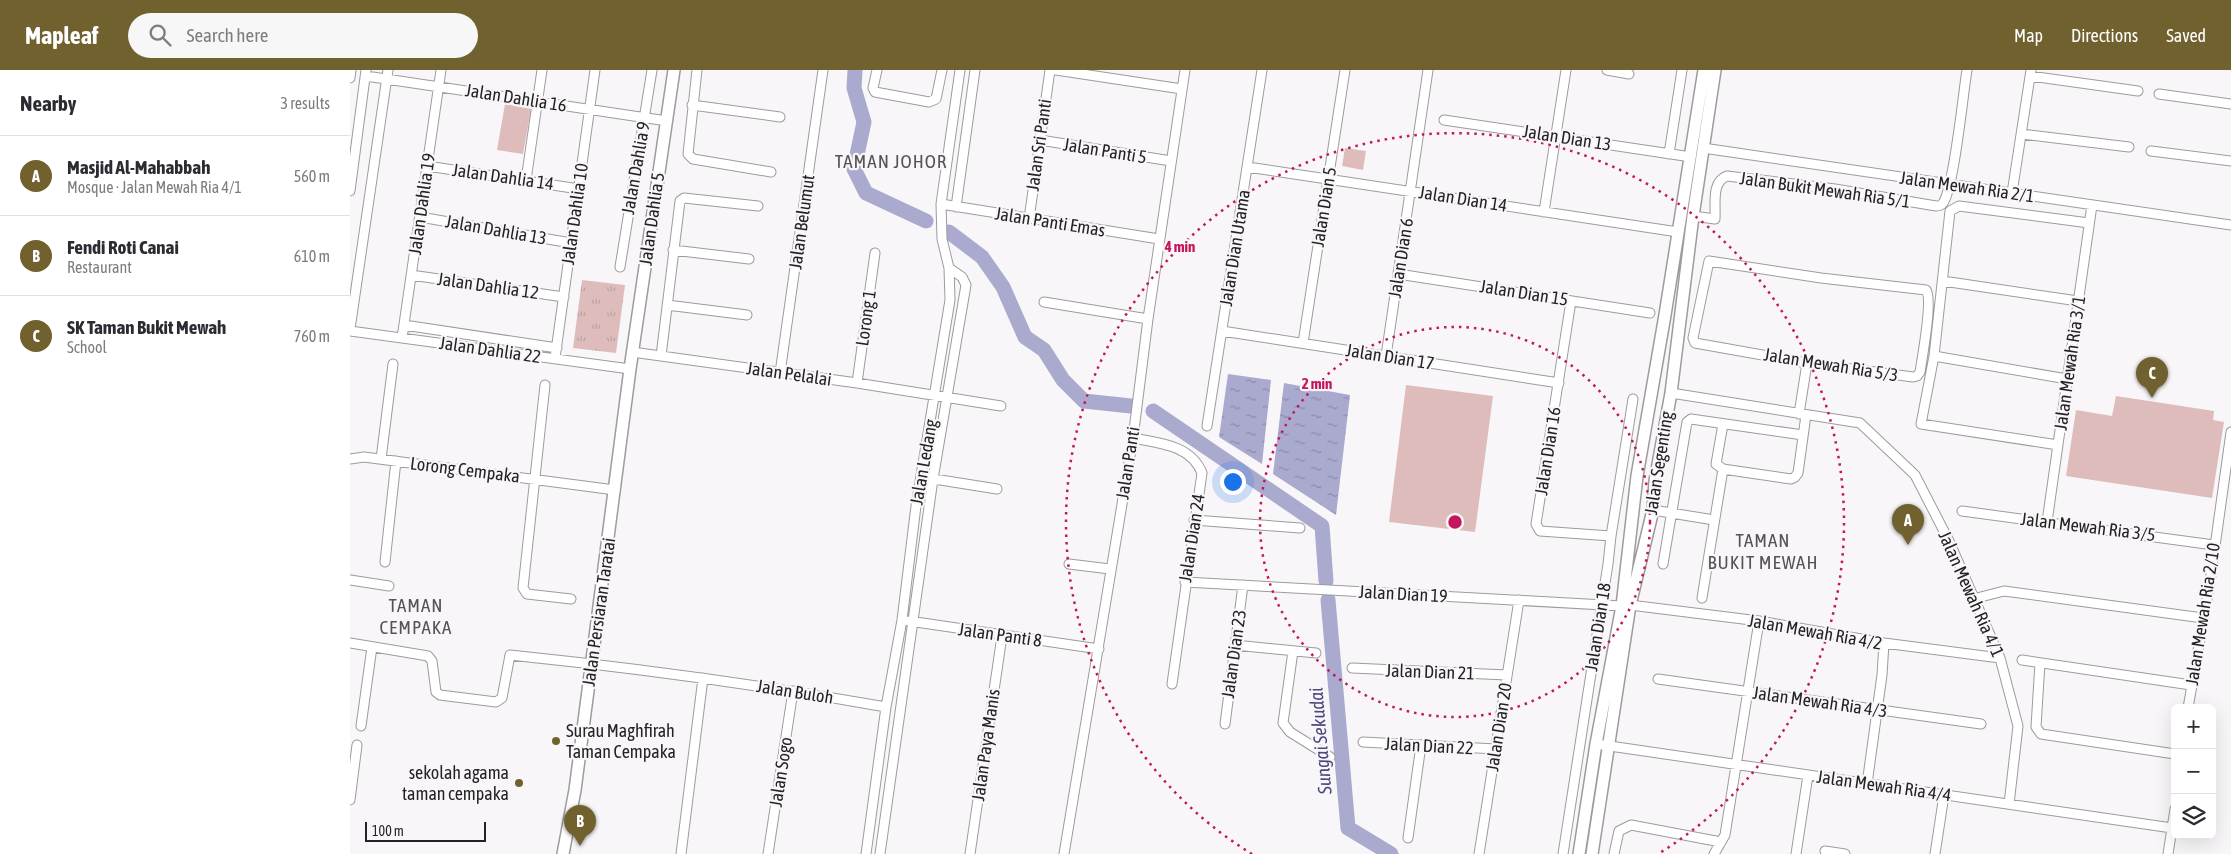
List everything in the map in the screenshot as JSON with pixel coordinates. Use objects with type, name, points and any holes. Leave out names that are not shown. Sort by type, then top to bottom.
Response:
[{"type":"street","points":[[350,78],[351,70]]},
{"type":"street","name":"Jalan Dahlia 19","points":[[402,338],[441,70]]},
{"type":"street","points":[[526,180],[542,70]]},
{"type":"street","name":"Jalan Dahlia 10","points":[[556,358],[595,70]]},
{"type":"street","name":"Jalan Dahlia 9","points":[[620,266],[652,70]]},
{"type":"street","name":"Jalan Dahlia 5","points":[[630,368],[674,70]]},
{"type":"street","points":[[697,70],[688,154],[693,160],[771,172]]},
{"type":"street","name":"Jalan Belumut","points":[[780,373],[823,70]]},
{"type":"street","points":[[876,70],[873,88],[875,92],[929,102],[936,99],[942,70]]},
{"type":"street","name":"Jalan Ledang","points":[[866,854],[886,707],[902,620],[921,477],[936,396],[950,300],[949,268],[942,239],[942,204],[960,70]]},
{"type":"street","points":[[956,207],[975,70]]},
{"type":"street","name":"Jalan Sri Panti","points":[[1029,219],[1050,70]]},
{"type":"street","points":[[1056,70],[1182,89]]},
{"type":"street","name":"Jalan Panti","points":[[1064,854],[1133,438],[1159,239],[1184,70]]},
{"type":"street","name":"Jalan Dian Utama","points":[[1207,426],[1262,70]]},
{"type":"street","name":"Jalan Dian 5","points":[[1303,343],[1345,70]]},
{"type":"street","name":"Jalan Dian 6","points":[[1386,356],[1428,70]]},
{"type":"street","points":[[1544,212],[1566,70]]},
{"type":"street","points":[[1607,70],[1629,74]]},
{"type":"street","points":[[1669,154],[1682,70]]},
{"type":"street","name":"Jalan Segenting","points":[[1592,854],[1609,746],[1626,605],[1636,483],[1704,70]]},
{"type":"street","name":"Jalan Segenting","points":[[1579,854],[1596,744],[1626,605],[1653,510],[1655,481],[1670,393],[1693,216],[1715,70]]},
{"type":"street","points":[[1950,184],[1967,70]]},
{"type":"street","points":[[350,191],[354,127],[366,73]]},
{"type":"street","name":"Jalan Dahlia 16","points":[[366,73],[387,74],[438,87],[667,121]]},
{"type":"street","points":[[2012,193],[2030,73],[2138,91]]},
{"type":"street","points":[[350,330],[387,74]]},
{"type":"street","points":[[2159,94],[2231,104]]},
{"type":"street","points":[[692,105],[780,117]]},
{"type":"street","name":"Jalan Dian 13","points":[[1444,120],[1691,157]]},
{"type":"street","points":[[2021,134],[2129,147]]},
{"type":"street","name":"Jalan Panti 5","points":[[1040,140],[1171,161]]},
{"type":"street","name":"Jalan Mewah Ria 2/1","points":[[1703,148],[2231,225]]},
{"type":"street","points":[[2151,151],[2231,161]]},
{"type":"street","name":"Jalan Dahlia 14","points":[[427,166],[579,189]]},
{"type":"street","name":"Jalan Dian 14","points":[[1248,167],[1678,232]]},
{"type":"street","name":"Jalan Bukit Mewah Ria 5/1","points":[[1693,216],[1715,218],[1717,183],[1721,178],[1727,176],[1835,189],[1936,206],[1943,203],[1950,184]]},
{"type":"street","points":[[661,356],[678,205],[684,198],[758,206]]},
{"type":"street","name":"Jalan Panti Emas","points":[[942,204],[1159,239]]},
{"type":"street","name":"Jalan Mewah Ria 3/1","points":[[2047,522],[2092,205]]},
{"type":"street","points":[[2058,445],[1921,424],[1934,356],[1950,211],[1954,207],[1959,206],[2090,224]]},
{"type":"street","name":"Jalan Dahlia 13","points":[[420,217],[571,243]]},
{"type":"street","points":[[673,250],[749,259]]},
{"type":"street","name":"Lorong 1","points":[[857,383],[875,253]]},
{"type":"street","name":"Jalan Mewah Ria 5/3","points":[[1709,261],[1821,278],[1926,290],[1928,296],[1926,333],[1920,372],[1917,376],[1807,363],[1696,342],[1693,338],[1709,261]]},
{"type":"street","points":[[880,854],[933,479],[966,285],[962,277],[949,268]]},
{"type":"street","name":"Jalan Dian 15","points":[[1398,274],[1650,313]]},
{"type":"street","name":"Jalan Dahlia 12","points":[[411,275],[564,297]]},
{"type":"street","points":[[1943,281],[2078,301]]},
{"type":"street","name":"Jalan Dian 16","points":[[1572,301],[1537,528],[1540,531],[1610,536]]},
{"type":"street","points":[[1044,302],[1148,319]]},
{"type":"street","points":[[667,305],[747,315]]},
{"type":"street","points":[[404,325],[557,348]]},
{"type":"street","name":"Jalan Dahlia 22","points":[[350,330],[630,368]]},
{"type":"street","name":"Jalan Dian 17","points":[[1222,331],[1559,383]]},
{"type":"street","name":"Jalan Pelalai","points":[[632,352],[857,383],[1001,406]]},
{"type":"street","points":[[1934,356],[2067,379]]},
{"type":"street","points":[[1723,424],[1716,464],[1723,470],[1791,479],[1795,477],[1798,473],[1803,435],[1802,414],[1807,363]]},
{"type":"street","points":[[381,460],[393,364]]},
{"type":"street","name":"Jalan Persiaran Taratai","points":[[563,854],[575,790],[630,368]]},
{"type":"street","name":"Lorong Cempaka","points":[[534,479],[545,385]]},
{"type":"street","name":"Jalan Mewah Ria 4/1","points":[[1670,393],[1860,423],[1915,475],[1949,541],[2000,658],[2018,726],[2008,804]]},
{"type":"street","name":"Jalan Dian 18","points":[[1563,854],[1610,536],[1634,399]]},
{"type":"street","points":[[1663,564],[1685,425],[1691,420],[1803,435]]},
{"type":"street","points":[[1645,429],[1646,436],[1652,443],[1660,439],[1664,433]]},
{"type":"street","name":"Jalan Mewah Ria 2/10","points":[[2189,704],[2231,432]]},
{"type":"street","name":"Jalan Dian 24","points":[[1133,438],[1174,446],[1199,465],[1202,473],[1172,684]]},
{"type":"street","name":"Lorong Cempaka","points":[[350,459],[364,457],[615,490]]},
{"type":"street","name":"Lorong Cempaka","points":[[385,562],[396,462]]},
{"type":"street","points":[[1702,598],[1723,470]]},
{"type":"street","points":[[1636,483],[1642,473],[1648,472],[1655,481]]},
{"type":"street","points":[[921,477],[997,489]]},
{"type":"street","points":[[534,479],[523,588],[527,594],[571,599]]},
{"type":"street","points":[[1653,510],[1714,520]]},
{"type":"street","name":"Jalan Mewah Ria 3/5","points":[[1962,511],[2214,545]]},
{"type":"street","points":[[1194,520],[1300,528]]},
{"type":"street","points":[[1069,564],[1110,569]]},
{"type":"street","points":[[350,580],[389,586]]},
{"type":"street","name":"Jalan Dian 19","points":[[1185,582],[1626,605]]},
{"type":"street","name":"Jalan Dian 23","points":[[1225,724],[1243,585]]},
{"type":"street","points":[[1973,599],[2004,591],[2203,618]]},
{"type":"street","name":"Jalan Dian 20","points":[[1479,854],[1519,600]]},
{"type":"street","name":"Jalan Mewah Ria 4/2","points":[[1626,605],[1759,621],[1884,644],[2000,658]]},
{"type":"street","name":"Jalan Panti 8","points":[[902,620],[1099,649]]},
{"type":"street","points":[[1714,854],[1725,835],[1759,621]]},
{"type":"street","name":"Jalan Paya Manis","points":[[970,854],[1002,636]]},
{"type":"street","points":[[350,644],[372,647],[361,726]]},
{"type":"street","points":[[1867,784],[1884,644]]},
{"type":"street","points":[[1236,645],[1316,653]]},
{"type":"street","name":"Jalan Buloh","points":[[372,647],[428,656],[432,661],[436,692],[440,695],[496,702],[502,698],[510,655],[703,678],[886,707]]},
{"type":"street","points":[[1293,651],[1283,723],[1290,732],[1330,757]]},
{"type":"street","points":[[2022,660],[2191,685]]},
{"type":"street","points":[[2040,663],[2036,727],[2041,734],[2171,753]]},
{"type":"street","name":"Jalan Dian 21","points":[[1352,668],[1507,675]]},
{"type":"street","points":[[681,854],[703,678]]},
{"type":"street","name":"Jalan Mewah Ria 4/3","points":[[1658,679],[1981,724]]},
{"type":"street","name":"Jalan Sogo","points":[[768,854],[793,691]]},
{"type":"street","name":"Jalan Dian 22","points":[[1363,742],[1496,749]]},
{"type":"street","name":"Jalan Mewah Ria 4/4","points":[[1596,744],[2171,828]]},
{"type":"street","points":[[350,800],[357,745]]},
{"type":"street","points":[[1408,838],[1421,745]]},
{"type":"street","points":[[1796,854],[1808,775]]},
{"type":"street","points":[[1935,854],[1944,795]]},
{"type":"street","points":[[1614,854],[1619,831],[1631,825],[1721,842]]},
{"type":"street","points":[[2168,854],[2171,834]]},
{"type":"street","points":[[1825,851],[1845,854]]},
{"type":"green space","points":[[505,104],[531,109],[523,154],[497,150]]},
{"type":"green space","points":[[1345,148],[1366,151],[1363,170],[1342,166]]},
{"type":"green space","points":[[582,280],[625,285],[616,353],[573,348]]},
{"type":"green space","points":[[1406,385],[1493,396],[1475,532],[1389,522]]},
{"type":"green space","points":[[2116,396],[2214,411],[2213,420],[2224,422],[2212,498],[2066,476],[2076,410],[2112,416]]},
{"type":"water","points":[[1228,374],[1271,380],[1262,464],[1219,437]]},
{"type":"water","points":[[1284,383],[1350,395],[1336,515],[1273,474]]},
{"type":"waterway","name":"Sungai Sekudai","points":[[855,70],[854,88],[864,122],[854,169],[866,193],[926,221]]},
{"type":"waterway","name":"Sungai Sekudai","points":[[949,232],[982,257],[1003,287],[1025,337],[1044,350],[1063,380],[1084,401],[1131,406]]},
{"type":"waterway","name":"Sungai Sekudai","points":[[1153,411],[1322,526],[1326,581]]},
{"type":"waterway","name":"Sungai Sekudai","points":[[1328,600],[1348,828],[1391,854]]},
{"type":"place","name":"SK Taman Bukit Mewah","points":[[2152,398]]},
{"type":"place","name":"Masjid Al-Mahabbah","points":[[1908,545]]},
{"type":"place","name":"Surau Maghfirah Taman Cempaka","points":[[556,741]]},
{"type":"place","name":"sekolah agama taman cempaka","points":[[519,783]]},
{"type":"place","name":"Fendi Roti Canai","points":[[580,846]]},
{"type":"district","name":"TAMAN JOHOR","points":[[891,161]]},
{"type":"district","name":"TAMAN BUKIT MEWAH","points":[[1763,551]]},
{"type":"district","name":"TAMAN CEMPAKA","points":[[416,616]]}]
